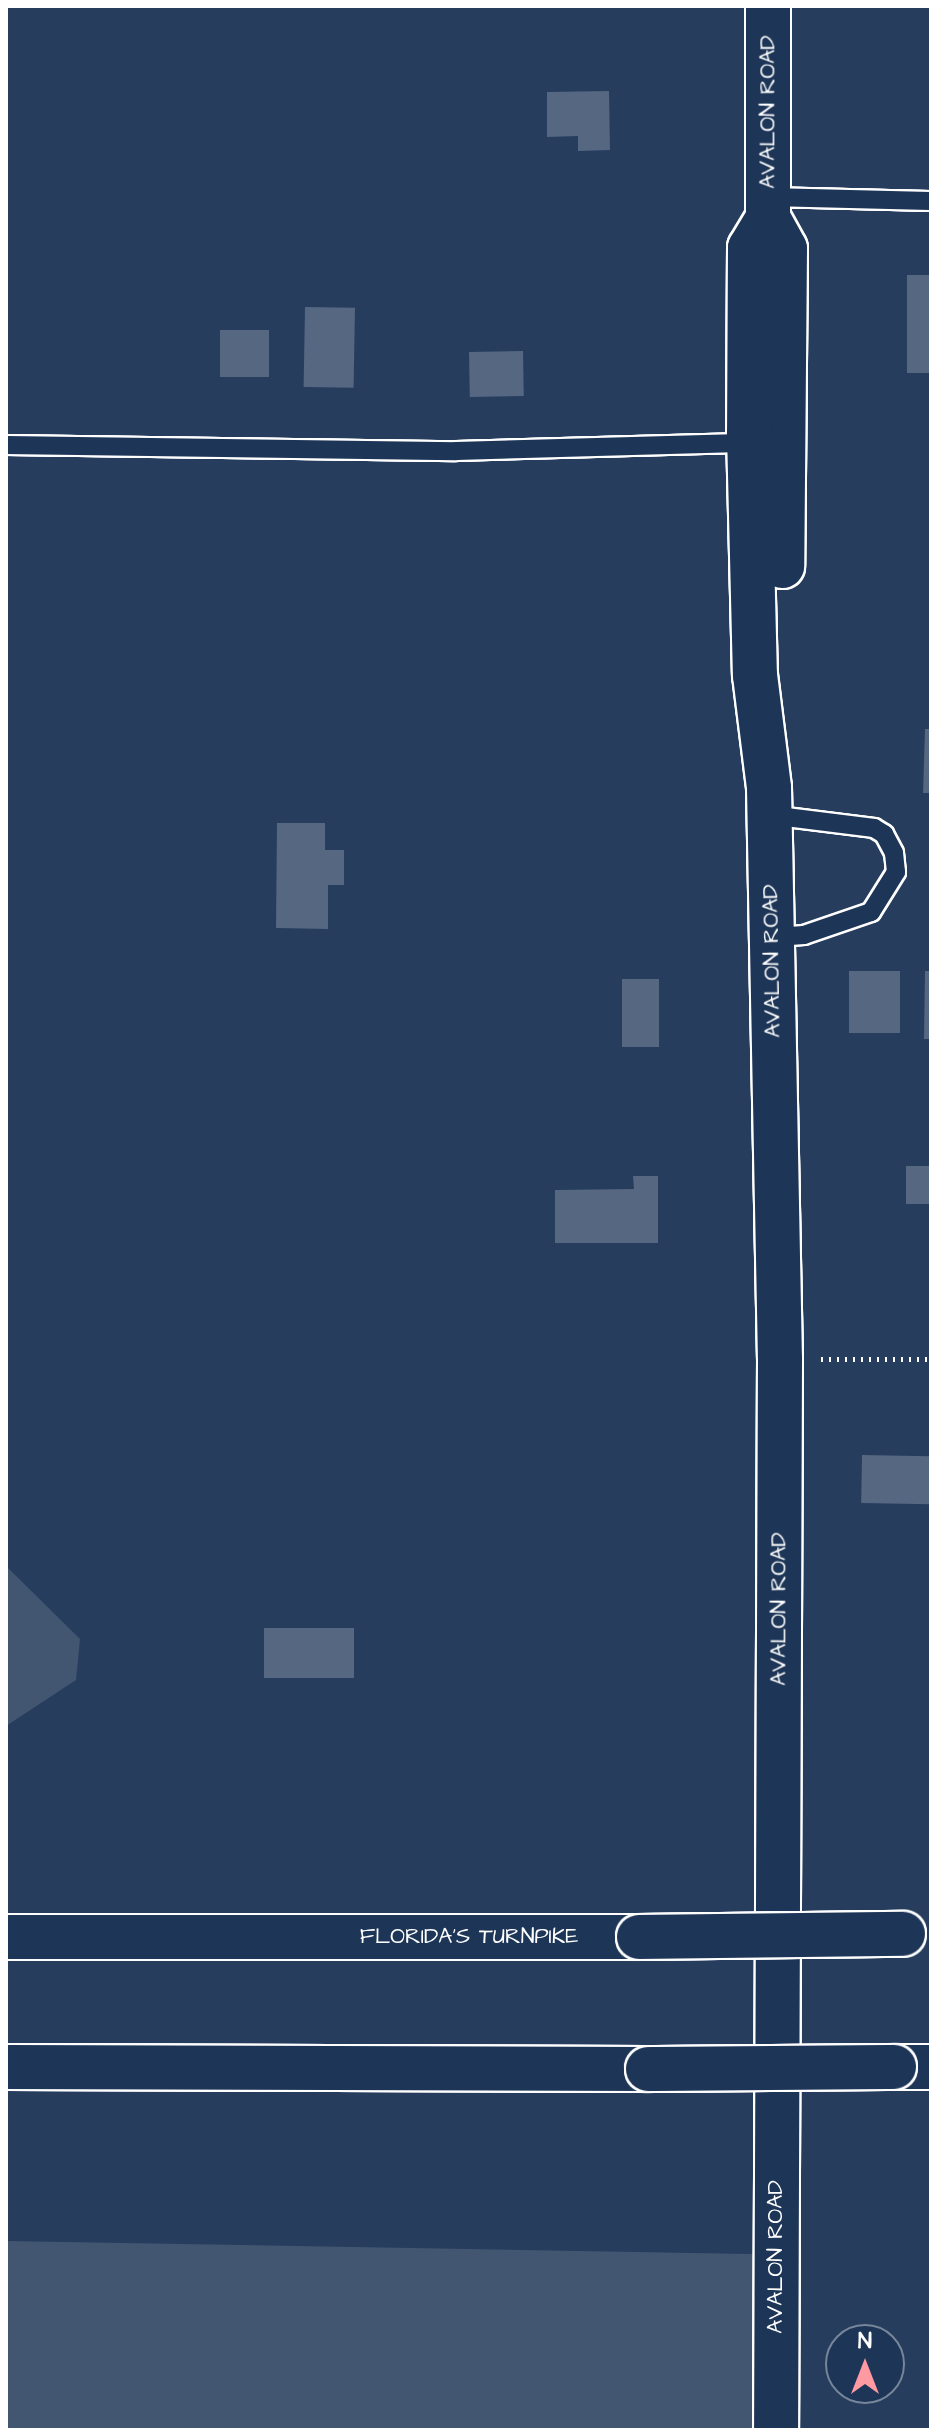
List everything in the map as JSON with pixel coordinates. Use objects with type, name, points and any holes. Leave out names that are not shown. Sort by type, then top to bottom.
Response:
[{"type":"main road","name":"AVALON ROAD","points":[[768,6],[768,207],[785,249],[781,677],[769,802]]},
{"type":"main road","name":"AVALON ROAD","points":[[768,207],[750,248],[750,443],[755,675],[769,802],[780,1359],[776,2430]]},
{"type":"main road","name":"FLORIDA'S TURNPIKE","points":[[6,1937],[917,1934]]},
{"type":"main road","points":[[6,2067],[913,2067]]},
{"type":"lane","points":[[768,207],[931,201]]},
{"type":"lane","points":[[6,445],[456,451],[750,443]]},
{"type":"lane","points":[[769,802],[874,828],[884,834],[894,853],[896,872],[871,912],[804,935],[772,937]]},
{"type":"path","points":[[780,1359],[931,1359]]},
{"type":"shaded area","points":[[6,1566],[80,1639],[76,1680],[6,1726]]},
{"type":"shaded area","points":[[6,2241],[776,2254],[773,2430],[6,2430]]},
{"type":"building","points":[[609,91],[610,150],[578,151],[578,136],[547,137],[547,92]]},
{"type":"building","points":[[907,275],[931,275],[931,373],[907,373]]},
{"type":"building","points":[[305,307],[355,308],[354,388],[304,387]]},
{"type":"building","points":[[220,330],[269,330],[269,377],[220,377]]},
{"type":"building","points":[[523,351],[524,396],[470,397],[469,352]]},
{"type":"building","points":[[925,729],[931,729],[931,793],[923,793]]},
{"type":"building","points":[[277,823],[325,823],[325,850],[344,850],[344,885],[328,885],[328,929],[276,928]]},
{"type":"building","points":[[849,971],[900,971],[900,1033],[849,1033]]},
{"type":"building","points":[[925,971],[931,971],[931,1039],[924,1039]]},
{"type":"building","points":[[622,979],[659,979],[659,1047],[622,1047]]},
{"type":"building","points":[[906,1166],[931,1166],[931,1204],[906,1204]]},
{"type":"building","points":[[633,1176],[658,1176],[658,1243],[555,1243],[555,1190],[634,1189]]},
{"type":"building","points":[[862,1455],[931,1456],[930,1504],[861,1503]]},
{"type":"building","points":[[264,1628],[354,1628],[354,1678],[264,1678]]}]
